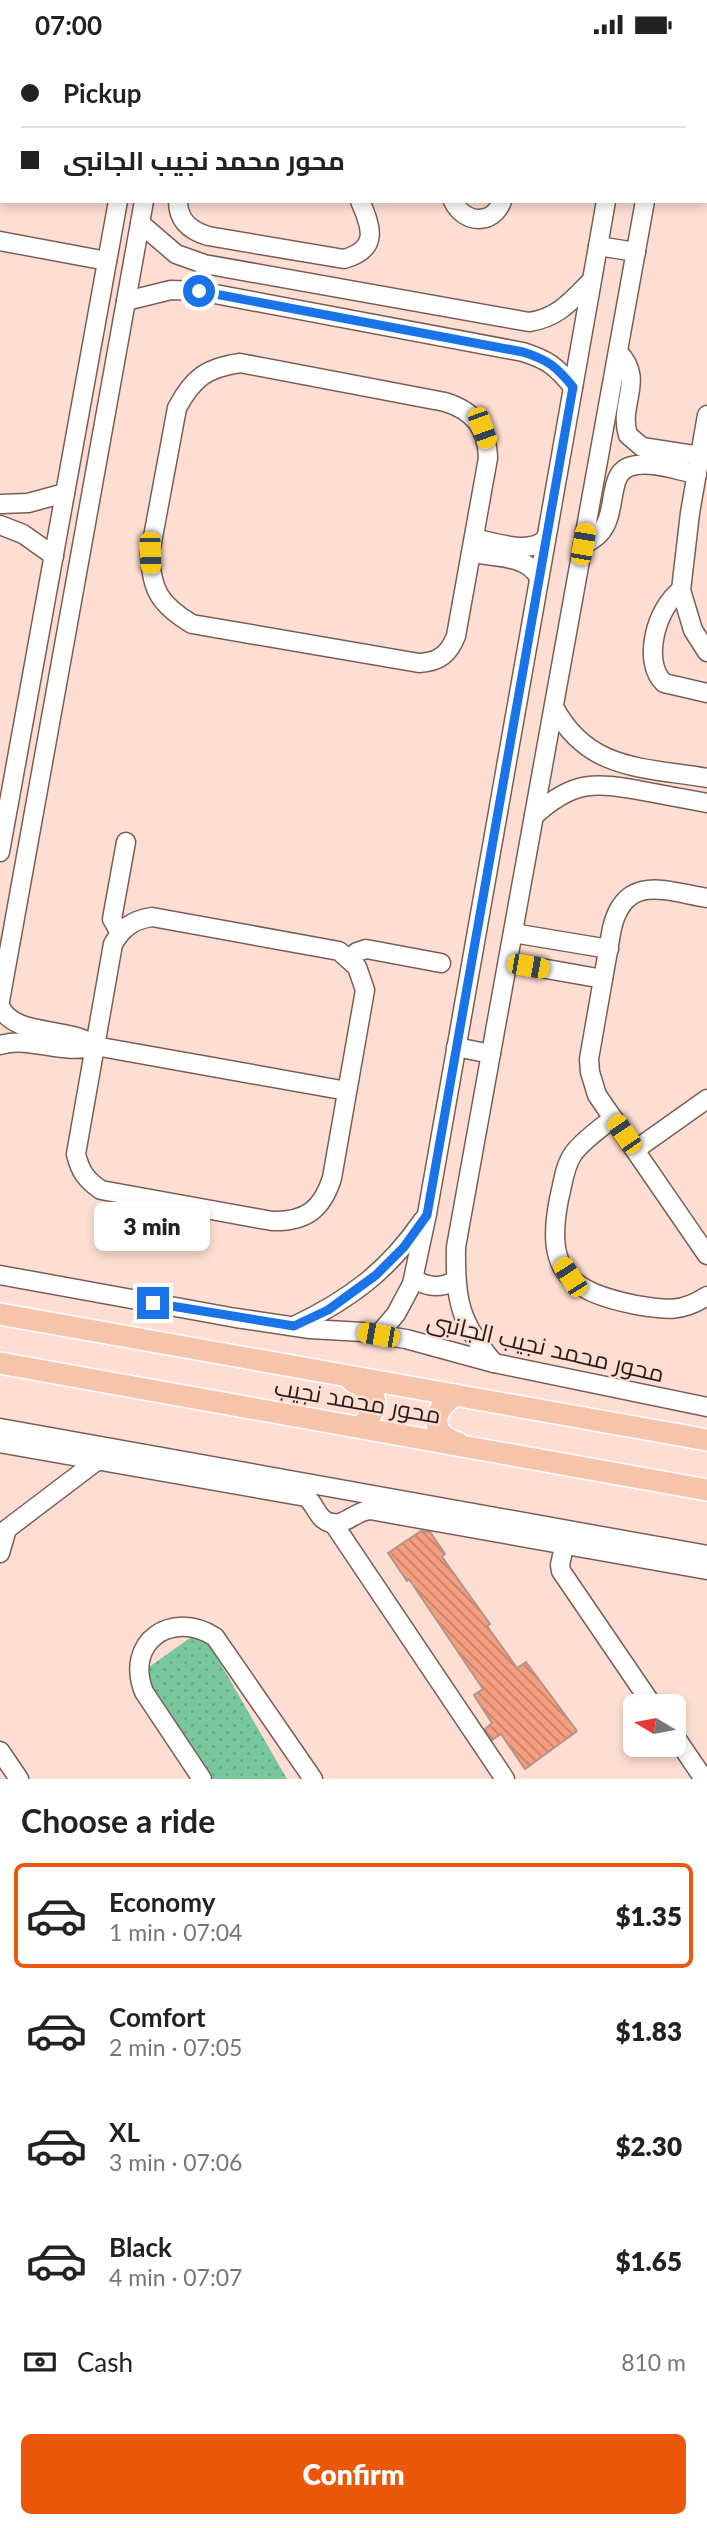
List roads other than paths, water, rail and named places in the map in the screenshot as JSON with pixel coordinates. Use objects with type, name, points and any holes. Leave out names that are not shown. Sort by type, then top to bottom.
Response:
[{"type":"main road","name":"محور محمد نجيب","points":[[0,1314],[707,1440]]},
{"type":"main road","name":"محور محمد نجيب","points":[[0,1363],[707,1490]]},
{"type":"main road","points":[[337,1374],[370,1390],[375,1396],[374,1412],[360,1427]]},
{"type":"main road","points":[[455,1395],[444,1402],[438,1411],[436,1422],[439,1432],[447,1440],[468,1447]]},
{"type":"street","points":[[1,846],[118,203]]},
{"type":"street","points":[[144,203],[0,1004],[6,1017],[17,1024],[76,1036],[95,1046],[347,1091]]},
{"type":"street","points":[[178,203],[183,221],[194,232],[344,259],[363,251],[369,240],[370,228],[361,203]]},
{"type":"street","points":[[454,203],[463,215],[480,220],[496,213],[501,203]]},
{"type":"street","points":[[378,1335],[396,1314],[414,1279],[427,1215],[606,203]]},
{"type":"street","points":[[494,1363],[476,1342],[462,1313],[455,1280],[456,1247],[645,203]]},
{"type":"street","points":[[140,223],[176,254],[204,264],[529,322],[553,316],[563,310],[591,281]]},
{"type":"street","points":[[0,240],[107,261]]},
{"type":"street","points":[[598,246],[636,252]]},
{"type":"street","points":[[126,301],[171,290],[199,291],[523,352],[546,359],[559,369],[573,387]]},
{"type":"street","points":[[618,352],[628,361],[632,374],[626,417],[628,435],[642,447],[698,465]]},
{"type":"street","points":[[240,363],[460,406],[473,415],[487,442],[488,458],[472,545],[456,636],[443,657],[432,662],[419,663],[192,624],[173,613],[158,596],[150,575],[150,553],[177,408],[186,390],[201,375],[220,366],[240,363]]},
{"type":"street","points":[[707,415],[681,590],[693,630],[707,652]]},
{"type":"street","points":[[583,544],[603,533],[617,479],[622,471],[640,464],[698,465]]},
{"type":"street","points":[[0,504],[28,503],[65,493]]},
{"type":"street","points":[[0,525],[23,534],[54,556]]},
{"type":"street","points":[[472,545],[527,548],[538,545],[546,538]]},
{"type":"street","points":[[472,545],[524,562],[533,568],[539,578]]},
{"type":"street","points":[[681,590],[667,601],[659,617],[653,668],[657,676],[673,686],[707,693]]},
{"type":"street","points":[[554,707],[563,725],[576,740],[610,761],[707,778]]},
{"type":"street","points":[[16,763],[42,767]]},
{"type":"street","points":[[534,816],[549,802],[586,786],[606,785],[707,803]]},
{"type":"street","points":[[120,933],[112,919],[125,842]]},
{"type":"street","points":[[707,898],[645,889],[622,902],[615,914],[589,1059],[597,1095],[707,1255]]},
{"type":"street","points":[[152,917],[339,951],[358,967],[365,990],[332,1178],[327,1194],[318,1207],[289,1221],[259,1218],[101,1189],[88,1181],[79,1169],[76,1154],[113,944],[120,933],[140,919],[152,917]]},
{"type":"street","points":[[513,933],[608,950]]},
{"type":"street","points":[[349,958],[366,950],[441,963]]},
{"type":"street","points":[[508,962],[603,979]]},
{"type":"street","points":[[0,1045],[22,1043],[71,1050],[95,1046]]},
{"type":"street","points":[[456,1047],[491,1054]]},
{"type":"street","points":[[635,1150],[707,1099]]},
{"type":"street","points":[[613,1118],[573,1153],[565,1171],[554,1235],[561,1265],[581,1288],[613,1300],[672,1310],[685,1308],[707,1296]]},
{"type":"street","points":[[294,1326],[336,1305],[376,1275],[404,1247],[427,1215]]},
{"type":"street","name":"محور محمد نجيب الجانبى","points":[[5,1274],[294,1326],[414,1340],[494,1363],[707,1407]]},
{"type":"street","points":[[414,1279],[434,1287],[446,1286],[455,1280]]},
{"type":"street","points":[[0,1428],[62,1446],[98,1460],[306,1497],[324,1520],[332,1523],[345,1522],[354,1514],[359,1503],[355,1492]]},
{"type":"street","points":[[0,1443],[62,1446],[323,1486],[566,1537],[707,1570]]},
{"type":"street","points":[[0,1553],[7,1529],[98,1460]]},
{"type":"street","points":[[315,1507],[315,1495],[323,1486]]},
{"type":"street","points":[[354,1514],[370,1510],[707,1555]]},
{"type":"street","points":[[332,1523],[505,1779]]},
{"type":"street","points":[[566,1537],[561,1571],[645,1694]]},
{"type":"street","points":[[202,1779],[144,1692],[139,1676],[144,1650],[162,1631],[175,1626],[190,1625],[215,1637],[313,1779]]},
{"type":"street","points":[[0,1751],[19,1779]]},
{"type":"street","points":[[686,1753],[704,1779]]}]
